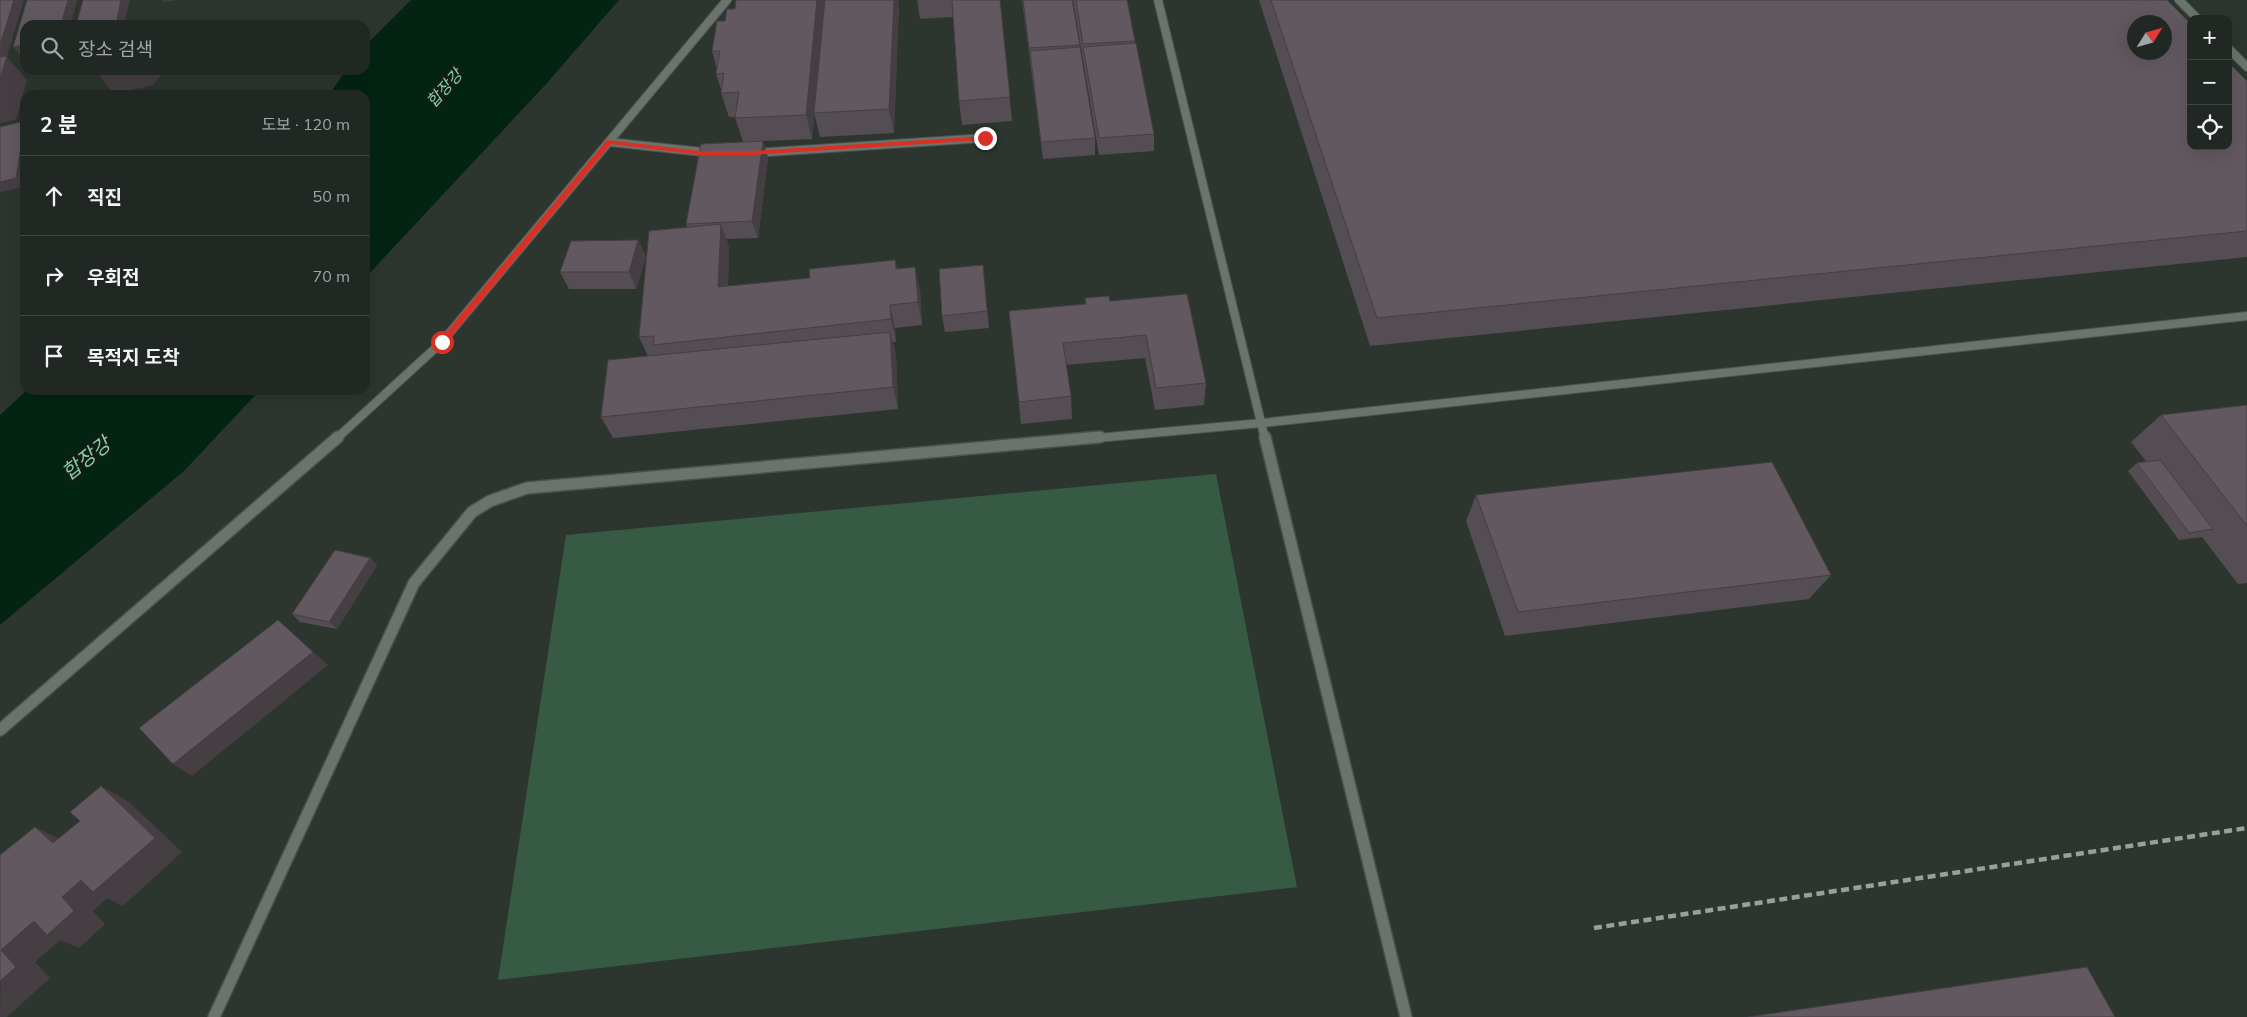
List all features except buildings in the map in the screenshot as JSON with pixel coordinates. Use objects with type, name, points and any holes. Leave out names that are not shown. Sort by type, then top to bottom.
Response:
[{"type":"street","points":[[0,730],[260,503],[362,417],[442,342],[727,0]]},
{"type":"street","points":[[1158,0],[1406,1017]]},
{"type":"street","points":[[2179,0],[2194,15]]},
{"type":"street","points":[[2232,52],[2247,67]]},
{"type":"street","points":[[742,153],[985,138]]},
{"type":"street","points":[[609,142],[700,153],[725,153]]},
{"type":"street","points":[[214,1017],[414,583],[472,512],[490,501],[527,488],[1262,423],[2247,316]]},
{"type":"shaded area","points":[[1216,474],[1297,887],[498,980],[566,535]]},
{"type":"water","name":"합장강","points":[[411,0],[619,0],[547,83],[370,273],[370,90],[332,90],[343,75],[370,75],[370,41]]},
{"type":"water","name":"합장강","points":[[22,395],[255,395],[185,470],[0,625],[0,415]]},
{"type":"railway","points":[[1594,928],[2247,828]]},
{"type":"route","points":[[442,342],[609,142],[700,153],[751,153],[985,138]]}]
